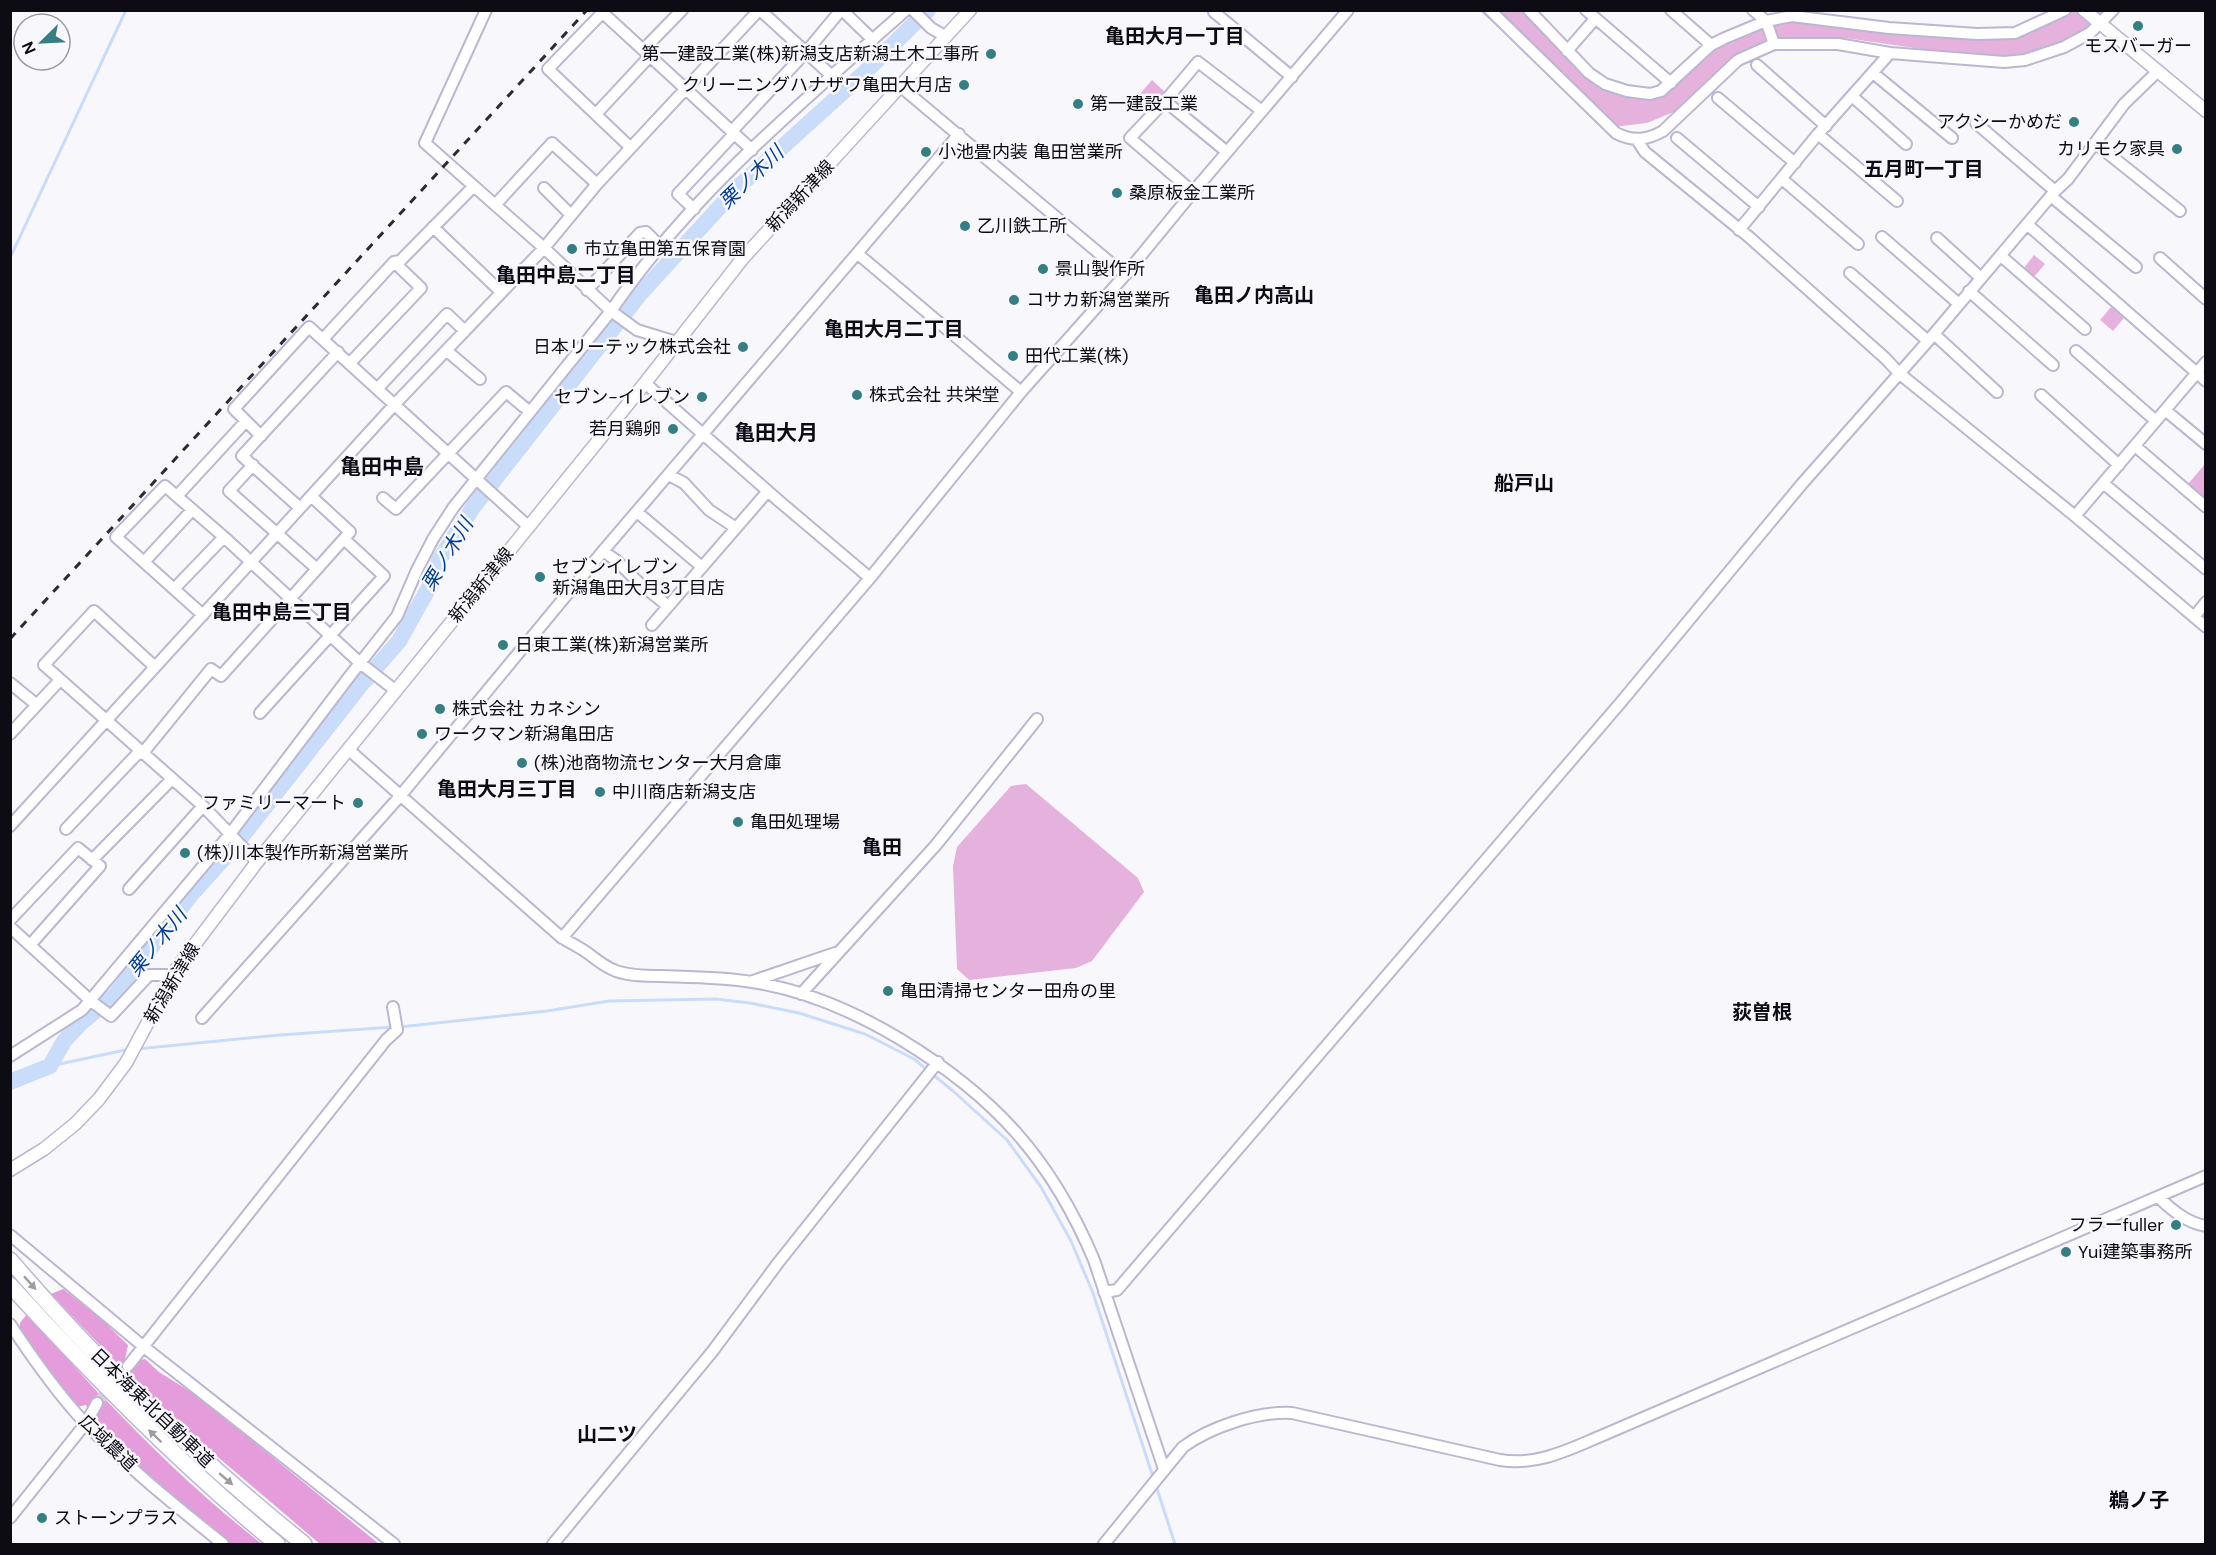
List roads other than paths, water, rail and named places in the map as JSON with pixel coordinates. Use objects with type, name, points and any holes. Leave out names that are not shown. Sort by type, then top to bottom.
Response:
[{"type":"highway","name":"日本海東北自動車道","points":[[10,1260],[44,1311],[155,1436],[277,1545]]},
{"type":"highway","name":"日本海東北自動車道","points":[[10,1285],[44,1311],[224,1478],[304,1545]]},
{"type":"main road","name":"新潟新津線","points":[[10,1170],[44,1149],[75,1124],[99,1099],[126,1063],[173,975],[257,861],[529,527],[743,258],[970,10]]},
{"type":"main road","points":[[2084,10],[2205,111]]},
{"type":"street","points":[[486,10],[426,142],[611,311],[637,330],[676,342]]},
{"type":"street","points":[[596,114],[682,10]]},
{"type":"street","points":[[10,826],[395,404],[544,248],[630,147],[759,10],[833,76]]},
{"type":"street","points":[[694,209],[678,194],[842,10],[873,40]]},
{"type":"street","points":[[562,938],[870,578],[1021,392],[1125,275],[1348,10]]},
{"type":"street","points":[[1490,10],[1616,133],[1637,140],[1652,137],[1663,130],[1738,60],[1774,44],[1838,44],[1890,53],[1992,62],[2025,60],[2064,47],[2090,33],[2113,10]]},
{"type":"street","points":[[1529,10],[1589,73],[1605,84],[1628,91],[1650,94],[1661,91],[1671,83],[1711,45],[1766,21],[1794,13],[1889,28],[1977,34],[2014,33],[2065,10]]},
{"type":"street","points":[[1586,10],[1671,83]]},
{"type":"street","points":[[1671,10],[1711,45]]},
{"type":"street","points":[[1753,10],[1766,21],[1774,44]]},
{"type":"street","points":[[10,1056],[72,1018],[91,1000],[230,834],[397,616],[433,539],[453,508],[611,311],[631,281],[694,209],[790,113],[873,40],[912,11],[931,28],[945,36]]},
{"type":"street","points":[[630,147],[548,69],[604,12],[752,150]]},
{"type":"street","points":[[1214,12],[1292,77]]},
{"type":"street","points":[[1567,51],[1595,19]]},
{"type":"street","points":[[1739,230],[1890,53]]},
{"type":"street","points":[[1193,192],[1130,138],[1198,62],[1262,111]]},
{"type":"street","points":[[1757,65],[1897,201]]},
{"type":"street","points":[[1104,1292],[1117,1290],[1622,701],[1801,485],[2068,179],[2124,104],[2158,71]]},
{"type":"street","points":[[1872,73],[1952,138]]},
{"type":"street","points":[[901,87],[1125,275]]},
{"type":"street","points":[[1852,96],[1906,144]]},
{"type":"street","points":[[1718,98],[1795,163]]},
{"type":"street","points":[[1165,101],[1227,152]]},
{"type":"street","points":[[1976,123],[2136,267]]},
{"type":"street","points":[[202,1018],[401,795],[603,551],[959,134]]},
{"type":"street","points":[[1677,138],[1759,207]]},
{"type":"street","points":[[1637,140],[1645,152],[1739,230],[1885,358],[1900,374],[2075,516],[2205,627]]},
{"type":"street","points":[[496,204],[552,143],[597,184]]},
{"type":"street","points":[[2095,143],[2180,211]]},
{"type":"street","points":[[1782,179],[1858,244]]},
{"type":"street","points":[[323,339],[394,262],[400,261],[474,186]]},
{"type":"street","points":[[544,188],[571,215]]},
{"type":"street","points":[[2028,225],[2205,381]]},
{"type":"street","points":[[433,227],[501,292]]},
{"type":"street","points":[[587,290],[640,233],[646,232],[661,247]]},
{"type":"street","points":[[1882,237],[1959,304]]},
{"type":"street","points":[[1937,238],[1981,278]]},
{"type":"street","points":[[858,254],[1021,392]]},
{"type":"street","points":[[2001,256],[2085,329]]},
{"type":"street","points":[[2160,258],[2205,299]]},
{"type":"street","points":[[350,363],[421,288],[394,262]]},
{"type":"street","points":[[1850,273],[1996,392]]},
{"type":"street","points":[[1969,291],[2053,365]]},
{"type":"street","points":[[378,388],[447,314],[465,331]]},
{"type":"street","points":[[261,436],[234,409],[309,327],[529,527]]},
{"type":"street","points":[[447,351],[480,379]]},
{"type":"street","points":[[2076,351],[2156,421]]},
{"type":"street","points":[[300,508],[243,456],[338,352]]},
{"type":"street","points":[[2075,516],[2205,362]]},
{"type":"street","points":[[645,383],[870,578]]},
{"type":"street","points":[[383,498],[396,509],[506,392],[530,412]]},
{"type":"street","points":[[2041,395],[2119,465]]},
{"type":"street","points":[[2165,410],[2205,444]]},
{"type":"street","points":[[177,496],[246,421]]},
{"type":"street","points":[[2135,446],[2205,507]]},
{"type":"street","points":[[253,465],[230,492],[317,569]]},
{"type":"street","points":[[669,475],[684,483],[710,510],[736,528]]},
{"type":"street","points":[[2103,483],[2205,569]]},
{"type":"street","points":[[203,615],[116,537],[165,486],[224,537],[360,663],[395,690]]},
{"type":"street","points":[[652,625],[768,491]]},
{"type":"street","points":[[66,829],[141,752],[211,669],[221,676],[350,532],[311,496]]},
{"type":"street","points":[[144,562],[192,510]]},
{"type":"street","points":[[637,512],[702,567]]},
{"type":"street","points":[[174,589],[224,537]]},
{"type":"street","points":[[260,714],[384,576],[344,539]]},
{"type":"street","points":[[603,551],[668,606]]},
{"type":"street","points":[[2194,617],[2205,602]]},
{"type":"street","points":[[155,667],[94,611],[44,665],[203,806],[257,861]]},
{"type":"street","points":[[10,734],[60,680]]},
{"type":"street","points":[[10,683],[37,705]]},
{"type":"street","points":[[801,994],[936,845],[1037,719]]},
{"type":"street","points":[[349,750],[562,938],[601,964],[618,972],[753,982],[801,994],[867,1019],[937,1064],[998,1111],[1057,1185],[1080,1228],[1104,1292],[1162,1472]]},
{"type":"street","points":[[92,860],[172,779]]},
{"type":"street","points":[[129,889],[203,806]]},
{"type":"street","points":[[10,920],[78,848],[100,866],[31,944]]},
{"type":"street","points":[[10,927],[111,1016],[149,975],[173,975]]},
{"type":"street","points":[[753,982],[838,952]]},
{"type":"street","points":[[128,1366],[386,1040],[397,1030],[393,1007]]},
{"type":"street","points":[[554,1545],[712,1352],[778,1263],[937,1064]]},
{"type":"street","points":[[1104,1545],[1183,1447],[1207,1432],[1280,1412],[1315,1417],[1500,1460],[1515,1462],[1541,1460],[2205,1176]]},
{"type":"street","points":[[2158,1197],[2193,1223],[2205,1226]]},
{"type":"street","points":[[10,1235],[144,1347],[394,1545]]},
{"type":"street","name":"広域農道","points":[[10,1324],[33,1358],[86,1424],[168,1499],[223,1545]]},
{"type":"street","points":[[10,1518],[86,1424],[98,1403]]},
{"type":"waterway","points":[[10,258],[126,10]]},
{"type":"waterway","name":"栗ノ木川","points":[[10,1082],[50,1066],[64,1041],[82,1022],[115,995],[191,895],[229,853],[360,686],[399,641],[431,584],[439,560],[474,506],[640,294],[737,188],[864,73],[928,10]]},
{"type":"waterway","points":[[400,1027],[547,1011],[609,1001],[716,999],[799,1013],[865,1034],[914,1059],[1007,1140],[1041,1187],[1071,1241],[1093,1293],[1153,1477]]},
{"type":"waterway","points":[[137,1049],[393,1027]]},
{"type":"waterway","points":[[50,1066],[130,1049]]},
{"type":"waterway","points":[[1156,1486],[1175,1544]]},
{"type":"tunnel","points":[[97,1403],[128,1366]]},
{"type":"railway","points":[[10,639],[587,10]]},
{"type":"place","name":"モスバーガー","points":[[2138,26]]},
{"type":"place","name":"第一建設工業(株)新潟支店新潟土木工事所","points":[[991,54]]},
{"type":"place","name":"クリーニングハナザワ亀田大月店","points":[[964,85]]},
{"type":"place","name":"第一建設工業","points":[[1078,104]]},
{"type":"place","name":"アクシーかめだ","points":[[2074,122]]},
{"type":"place","name":"カリモク家具","points":[[2177,149]]},
{"type":"place","name":"小池畳内装 亀田営業所","points":[[926,152]]},
{"type":"place","name":"桑原板金工業所","points":[[1117,193]]},
{"type":"place","name":"乙川鉄工所","points":[[965,226]]},
{"type":"place","name":"市立亀田第五保育園","points":[[572,249]]},
{"type":"place","name":"景山製作所","points":[[1043,269]]},
{"type":"place","name":"コサカ新潟営業所","points":[[1014,300]]},
{"type":"place","name":"日本リーテック株式会社","points":[[743,347]]},
{"type":"place","name":"田代工業(株)","points":[[1013,356]]},
{"type":"place","name":"株式会社 共栄堂","points":[[857,395]]},
{"type":"place","name":"セブン-イレブン","points":[[702,397]]},
{"type":"place","name":"若月鶏卵","points":[[673,429]]},
{"type":"place","name":"セブンイレブン 新潟亀田大月3丁目店","points":[[540,577]]},
{"type":"place","name":"日東工業(株)新潟営業所","points":[[503,645]]},
{"type":"place","name":"株式会社 カネシン","points":[[440,709]]},
{"type":"place","name":"ワークマン新潟亀田店","points":[[422,734]]},
{"type":"place","name":"(株)池商物流センター大月倉庫","points":[[522,763]]},
{"type":"place","name":"中川商店新潟支店","points":[[600,792]]},
{"type":"place","name":"ファミリーマート","points":[[358,803]]},
{"type":"place","name":"亀田処理場","points":[[738,822]]},
{"type":"place","name":"(株)川本製作所新潟営業所","points":[[185,853]]},
{"type":"place","name":"亀田清掃センター田舟の里","points":[[888,991]]},
{"type":"place","name":"フラーfuller","points":[[2176,1225]]},
{"type":"place","name":"Yui建築事務所","points":[[2066,1252]]},
{"type":"place","name":"ストーンプラス","points":[[42,1518]]},
{"type":"district","name":"亀田大月一丁目","points":[[1175,36]]},
{"type":"district","name":"五月町一丁目","points":[[1924,169]]},
{"type":"district","name":"亀田中島二丁目","points":[[566,275]]},
{"type":"district","name":"亀田ノ内高山","points":[[1254,295]]},
{"type":"district","name":"亀田大月二丁目","points":[[894,329]]},
{"type":"district","name":"亀田大月","points":[[776,433]]},
{"type":"district","name":"亀田中島","points":[[382,467]]},
{"type":"district","name":"船戸山","points":[[1524,483]]},
{"type":"district","name":"亀田中島三丁目","points":[[282,612]]},
{"type":"district","name":"亀田大月三丁目","points":[[507,789]]},
{"type":"district","name":"亀田","points":[[882,847]]},
{"type":"district","name":"荻曽根","points":[[1762,1012]]},
{"type":"district","name":"山二ツ","points":[[607,1434]]},
{"type":"district","name":"鵜ノ子","points":[[2139,1500]]}]
